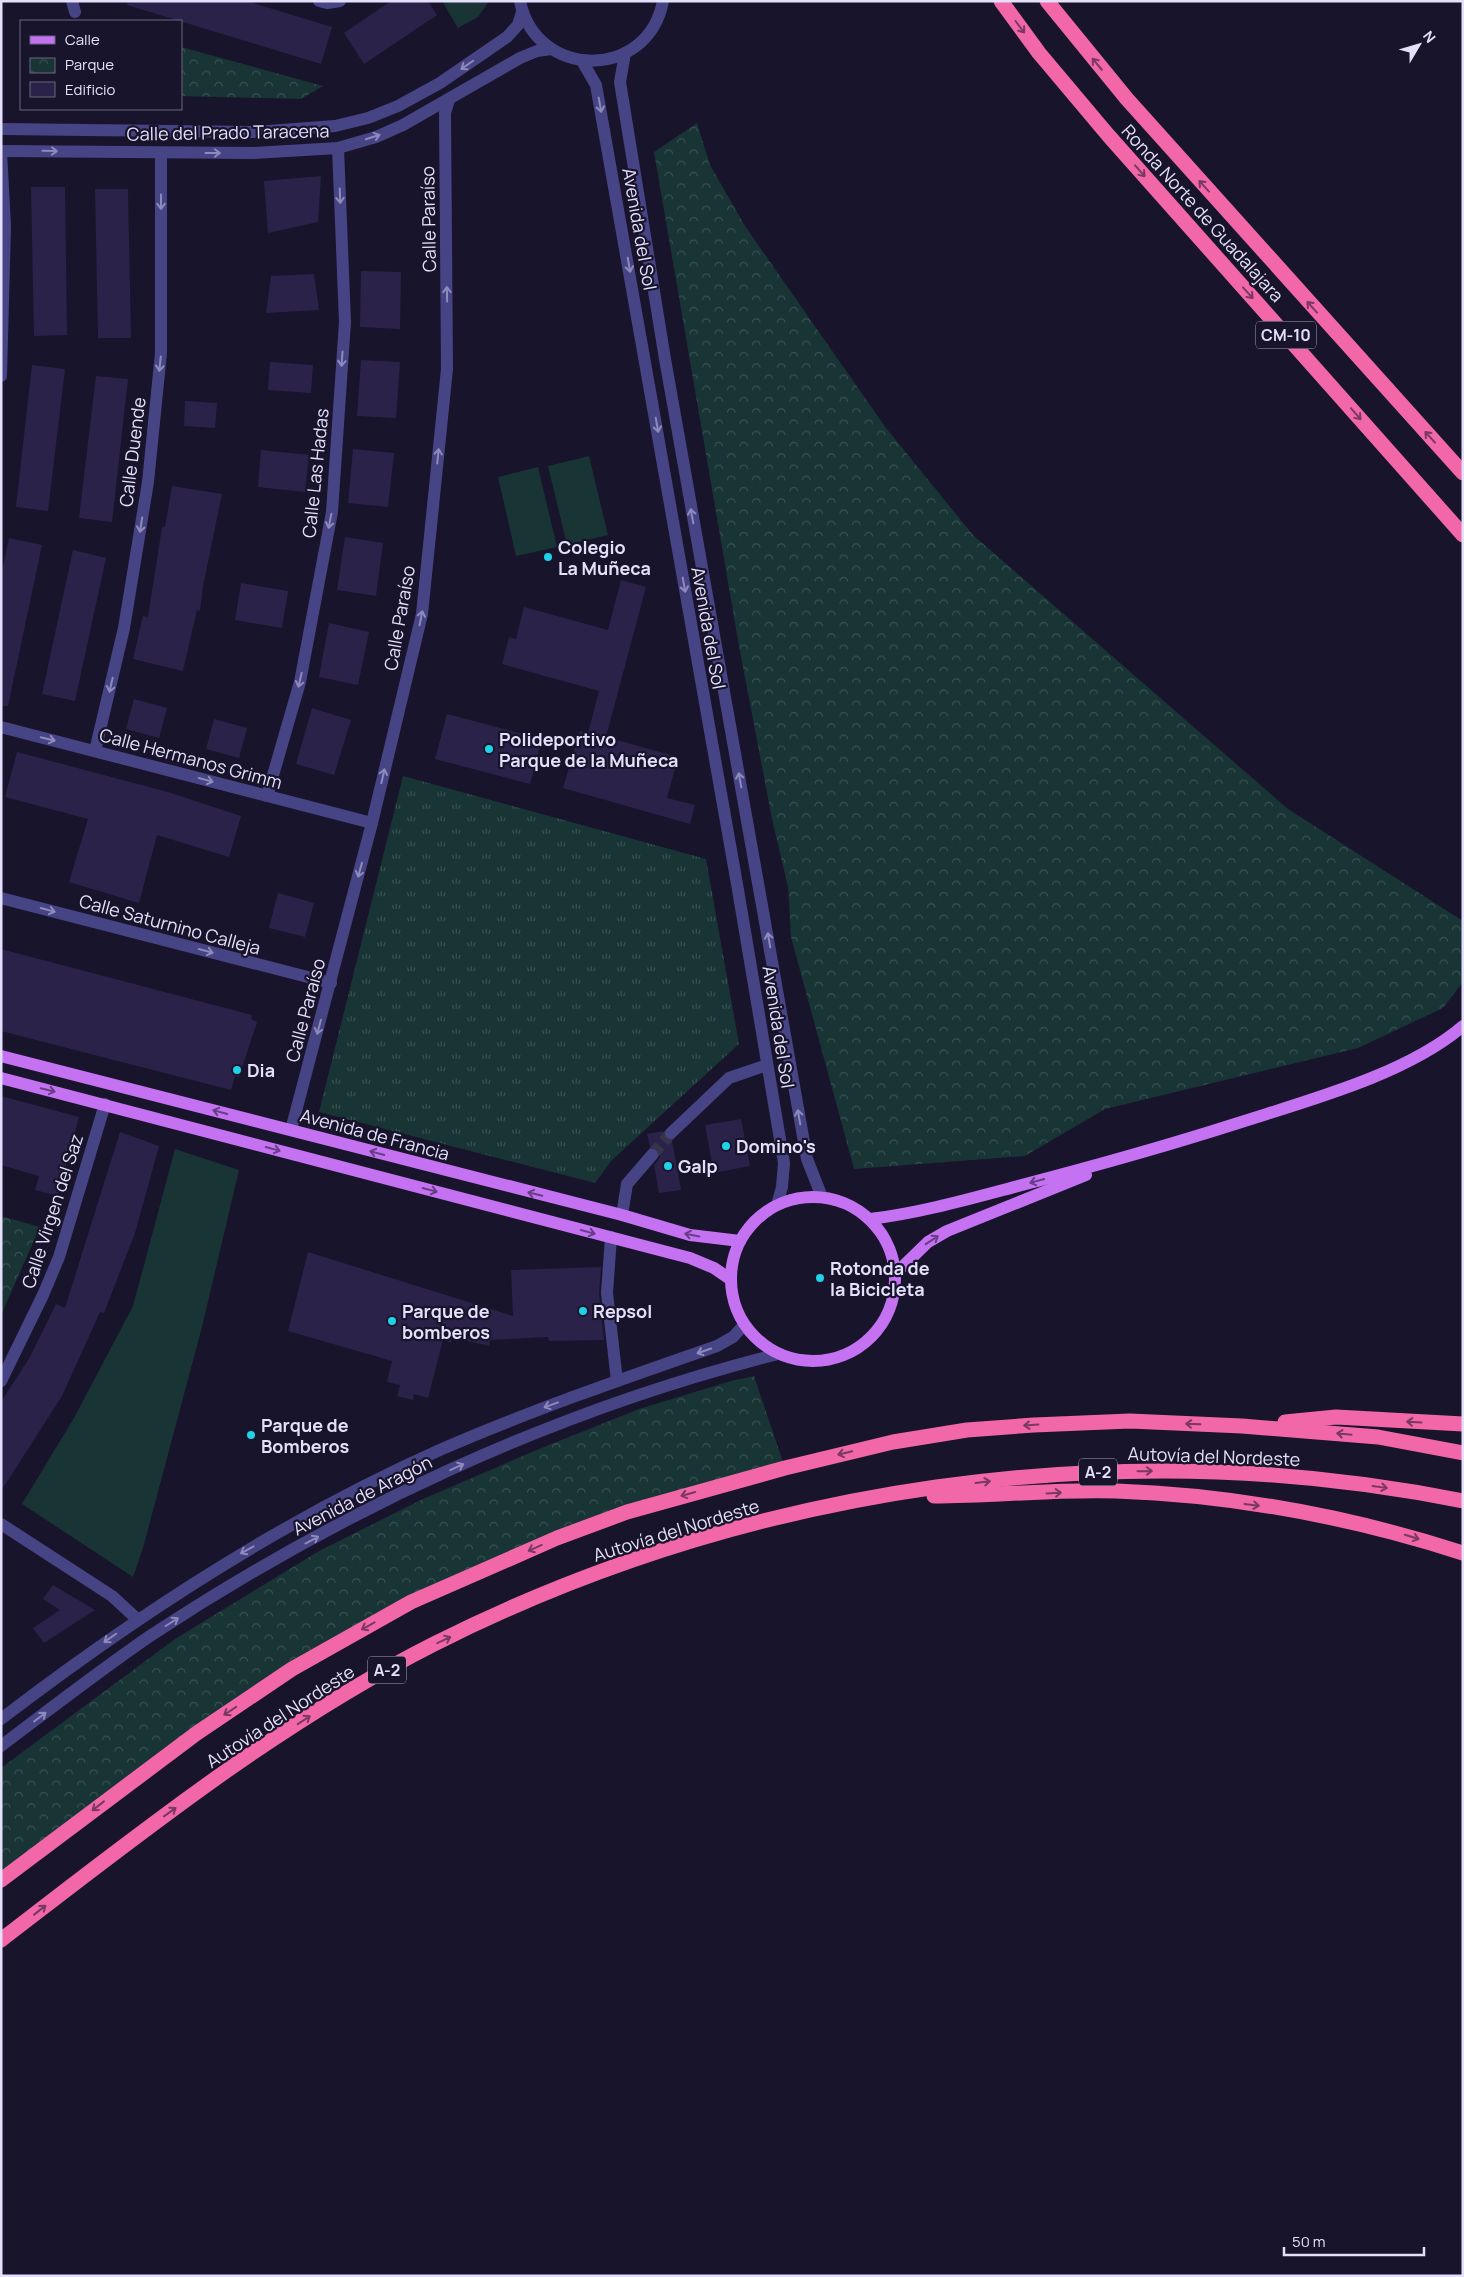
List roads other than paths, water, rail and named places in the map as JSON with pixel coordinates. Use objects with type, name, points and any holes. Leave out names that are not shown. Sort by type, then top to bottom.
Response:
[{"type":"highway","name":"Ronda Norte de Guadalajara","points":[[1000,1],[1039,53],[1108,135],[1463,535]]},
{"type":"highway","name":"Ronda Norte de Guadalajara","points":[[1047,1],[1127,99],[1463,473]]},
{"type":"highway","points":[[1242,1426],[1336,1417],[1463,1424]]},
{"type":"highway","name":"Autovía del Nordeste","points":[[1,1880],[197,1733],[292,1669],[411,1602],[557,1538],[627,1512],[794,1465],[893,1442],[967,1430],[1034,1425],[1130,1421],[1242,1426],[1378,1437],[1463,1453]]},
{"type":"highway","name":"Autovía del Nordeste","points":[[1,1940],[134,1838],[223,1774],[318,1711],[434,1644],[574,1583],[721,1532],[883,1496],[1012,1478],[1066,1474],[1165,1471],[1264,1474],[1416,1492],[1463,1501]]},
{"type":"highway","points":[[883,1496],[998,1496],[1080,1491],[1159,1494],[1309,1513],[1393,1531],[1463,1553]]},
{"type":"main road","points":[[870,1219],[939,1207],[1135,1156],[1285,1108],[1362,1081],[1418,1056],[1463,1026]]},
{"type":"main road","name":"Avenida de Francia","points":[[1,1056],[622,1215],[690,1235],[740,1241]]},
{"type":"main road","points":[[1,1078],[690,1258],[714,1268],[730,1279]]},
{"type":"main road","points":[[896,1273],[928,1242],[947,1231],[1135,1156]]},
{"type":"main road","points":[[822,1197],[840,1201],[856,1208],[870,1219],[889,1246],[896,1273],[894,1302],[881,1328],[861,1348],[834,1360],[806,1362],[778,1354],[759,1342],[744,1325],[734,1303],[730,1279],[733,1260],[740,1241],[750,1226],[777,1205],[799,1198],[822,1197]]},
{"type":"street","points":[[320,1],[327,3],[340,1]]},
{"type":"street","points":[[521,6],[529,26],[551,49],[566,57],[582,61],[596,61],[625,53],[640,43],[653,28],[663,1]]},
{"type":"street","name":"Calle del Prado Taracena","points":[[1,129],[256,132],[335,126],[368,118],[398,106],[440,83],[507,37],[518,25],[521,6]]},
{"type":"street","name":"Calle del Prado Taracena","points":[[1,151],[253,153],[338,148],[376,137],[403,125],[520,58],[537,51],[551,49]]},
{"type":"street","name":"Avenida del Sol","points":[[625,53],[620,82],[665,359],[807,1159],[822,1197]]},
{"type":"street","name":"Avenida del Sol","points":[[582,61],[596,85],[784,1163],[782,1187],[777,1205]]},
{"type":"street","name":"Calle Paraíso","points":[[291,1130],[372,823],[422,614],[447,369],[444,113],[449,100]]},
{"type":"street","name":"Calle Las Hadas","points":[[267,796],[300,682],[332,512],[345,322],[338,148]]},
{"type":"street","points":[[1,151],[4,343],[1,376]]},
{"type":"street","name":"Calle Duende","points":[[95,751],[124,628],[148,482],[160,353],[161,153]]},
{"type":"street","name":"Calle Hermanos Grimm","points":[[1,727],[372,823]]},
{"type":"street","name":"Calle Saturnino Calleja","points":[[1,898],[331,983]]},
{"type":"street","points":[[671,1133],[729,1078],[767,1065]]},
{"type":"street","name":"Calle Virgen del Saz","points":[[1,1381],[43,1294],[58,1257],[105,1104]]},
{"type":"street","points":[[622,1215],[628,1184],[652,1156]]},
{"type":"street","points":[[611,1238],[607,1294],[617,1381]]},
{"type":"street","name":"Avenida de Aragón","points":[[1,1719],[137,1619],[236,1556],[356,1491],[450,1446],[527,1414],[717,1346],[733,1337],[744,1325]]},
{"type":"street","name":"Avenida de Aragón","points":[[1,1746],[149,1637],[248,1574],[365,1511],[452,1469],[534,1434],[640,1395],[778,1354]]},
{"type":"street","points":[[1,1524],[112,1596],[137,1619]]},
{"type":"tunnel","points":[[652,1155],[671,1133]]},
{"type":"place","name":"Colegio La Muñeca","points":[[548,557]]},
{"type":"place","name":"Polideportivo Parque de la Muñeca","points":[[489,749]]},
{"type":"place","name":"Dia","points":[[237,1070]]},
{"type":"place","name":"Domino's","points":[[726,1146]]},
{"type":"place","name":"Galp","points":[[668,1166]]},
{"type":"place","name":"Rotonda de la Bicicleta","points":[[820,1278]]},
{"type":"place","name":"Repsol","points":[[583,1311]]},
{"type":"place","name":"Parque de bomberos","points":[[392,1321]]},
{"type":"place","name":"Parque de Bomberos","points":[[251,1435]]}]
